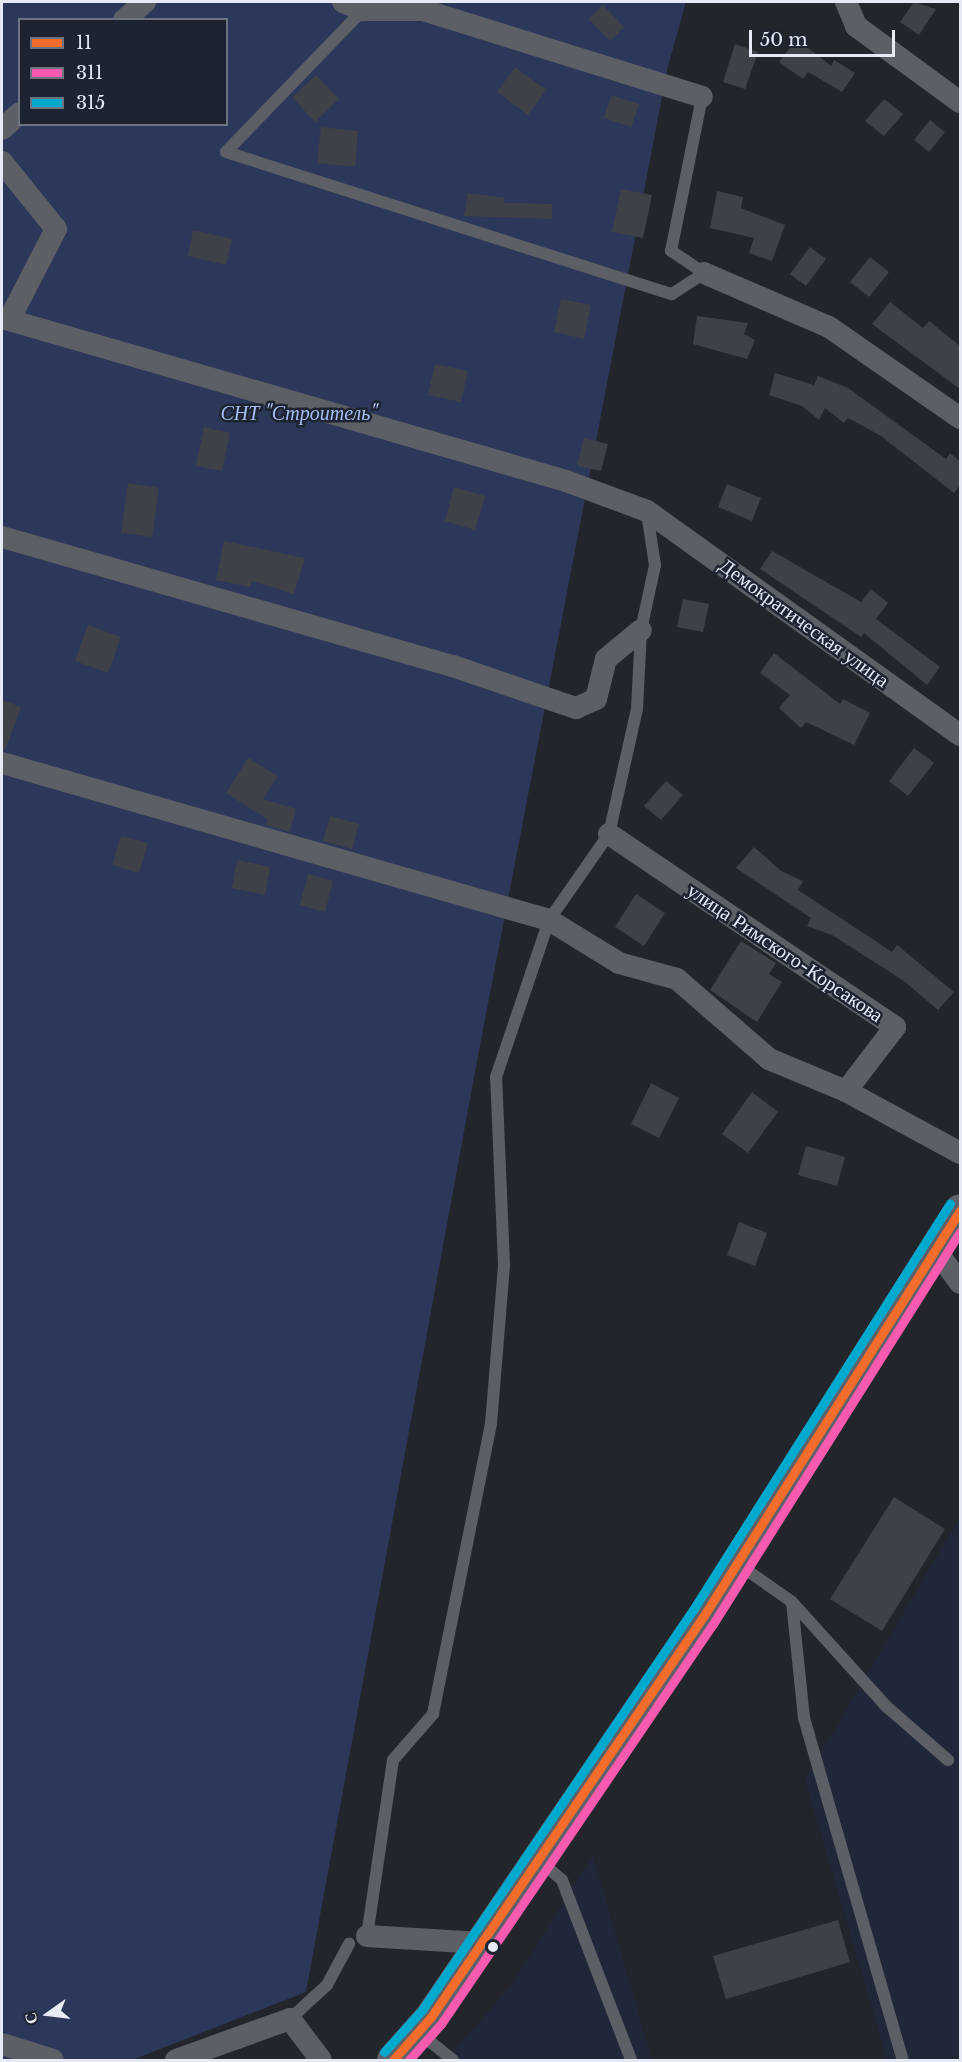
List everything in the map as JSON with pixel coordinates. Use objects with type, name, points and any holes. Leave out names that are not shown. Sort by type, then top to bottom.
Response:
[{"type":"street","points":[[126,18],[145,2]]},
{"type":"street","points":[[846,2],[856,27],[960,102]]},
{"type":"street","points":[[353,6],[423,10],[702,97]]},
{"type":"street","points":[[2,129],[18,115]]},
{"type":"street","name":"Демократическая улица","points":[[2,162],[56,229],[9,320],[566,481],[647,511],[960,735]]},
{"type":"street","points":[[704,273],[829,327],[960,418]]},
{"type":"street","points":[[2,537],[453,666],[576,708],[596,699],[606,659],[641,630]]},
{"type":"street","points":[[2,763],[549,920],[619,963],[677,979],[768,1059],[846,1091],[960,1153]]},
{"type":"street","name":"улица Римского-Корсакова","points":[[609,834],[895,1028],[846,1091]]},
{"type":"street","points":[[393,2061],[418,2032],[481,1942],[736,1563],[960,1210]]},
{"type":"street","points":[[935,1249],[960,1283]]},
{"type":"street","points":[[358,1940],[481,1942]]},
{"type":"street","points":[[176,2061],[290,2019],[321,2061]]},
{"type":"street","points":[[2,2044],[53,2061]]},
{"type":"lane","points":[[353,6],[226,152],[672,294],[704,273],[671,251],[702,97]]},
{"type":"lane","points":[[290,2019],[327,1985],[358,1940],[393,1760],[433,1714],[491,1424],[504,1265],[496,1077],[549,920],[609,834],[637,709],[641,630],[655,565],[647,511]]},
{"type":"lane","points":[[736,1563],[792,1602],[887,1707],[948,1760]]},
{"type":"lane","points":[[792,1602],[804,1718],[903,2061]]},
{"type":"lane","points":[[538,1859],[562,1880],[631,2061]]},
{"type":"lane","points":[[418,2032],[453,2061]]},
{"type":"shaded area","points":[[960,1517],[960,2060],[887,2060],[805,1780]]},
{"type":"shaded area","points":[[593,1855],[652,2060],[445,2060],[511,1986]]},
{"type":"green space","name":"СНТ \"Строитель\"","points":[[2,2],[686,2],[668,66],[477,1061],[306,1992],[132,2060],[2,2060]]},
{"type":"building","points":[[914,2],[936,9],[919,35],[900,22]]},
{"type":"building","points":[[603,5],[624,27],[610,41],[589,19]]},
{"type":"building","points":[[797,39],[831,66],[834,60],[855,73],[842,92],[808,72],[803,79],[779,62]]},
{"type":"building","points":[[735,44],[758,52],[745,89],[723,82]]},
{"type":"building","points":[[515,67],[546,90],[528,115],[497,92]]},
{"type":"building","points":[[316,75],[339,99],[315,122],[292,97]]},
{"type":"building","points":[[611,95],[639,104],[631,127],[604,118]]},
{"type":"building","points":[[884,99],[903,114],[884,136],[865,121]]},
{"type":"building","points":[[930,120],[945,132],[929,152],[914,140]]},
{"type":"building","points":[[321,127],[358,131],[355,167],[317,163]]},
{"type":"building","points":[[621,189],[652,195],[643,238],[612,232]]},
{"type":"building","points":[[717,191],[743,197],[741,208],[785,225],[772,261],[749,253],[754,238],[710,228]]},
{"type":"building","points":[[468,193],[505,198],[504,203],[552,204],[552,219],[464,216]]},
{"type":"building","points":[[193,230],[232,239],[226,265],[188,256]]},
{"type":"building","points":[[810,247],[826,259],[806,286],[790,274]]},
{"type":"building","points":[[870,257],[889,272],[869,297],[850,282]]},
{"type":"building","points":[[561,299],[591,305],[584,339],[554,332]]},
{"type":"building","points":[[890,302],[923,328],[929,321],[960,346],[960,389],[872,324]]},
{"type":"building","points":[[697,316],[748,323],[744,334],[755,340],[747,359],[693,344]]},
{"type":"building","points":[[435,364],[468,371],[461,402],[428,395]]},
{"type":"building","points":[[775,373],[814,385],[818,376],[848,388],[946,459],[950,453],[960,461],[960,485],[954,493],[881,436],[848,418],[844,423],[825,408],[819,420],[802,406],[769,395]]},
{"type":"building","points":[[204,427],[230,433],[222,471],[196,466]]},
{"type":"building","points":[[584,438],[608,444],[601,471],[577,466]]},
{"type":"building","points":[[128,483],[159,488],[152,537],[121,533]]},
{"type":"building","points":[[727,484],[761,498],[752,521],[718,507]]},
{"type":"building","points":[[454,487],[485,496],[475,530],[445,521]]},
{"type":"building","points":[[224,541],[305,558],[294,594],[252,581],[250,587],[216,580]]},
{"type":"building","points":[[772,551],[861,602],[871,589],[888,603],[876,619],[940,667],[927,685],[864,633],[861,637],[760,569]]},
{"type":"building","points":[[683,599],[709,604],[703,632],[677,627]]},
{"type":"building","points":[[88,625],[121,637],[108,673],[75,661]]},
{"type":"building","points":[[774,653],[840,704],[843,699],[870,713],[854,745],[806,722],[801,728],[779,708],[790,695],[760,673]]},
{"type":"building","points":[[2,700],[21,707],[5,750],[2,750]]},
{"type":"building","points":[[914,748],[934,763],[908,796],[889,781]]},
{"type":"building","points":[[248,758],[278,776],[263,799],[296,809],[290,832],[265,825],[267,819],[226,793]]},
{"type":"building","points":[[666,781],[683,795],[661,820],[644,806]]},
{"type":"building","points":[[330,816],[359,824],[352,849],[323,841]]},
{"type":"building","points":[[121,836],[148,843],[139,873],[112,865]]},
{"type":"building","points":[[754,847],[781,871],[803,881],[798,890],[892,952],[897,945],[954,992],[938,1010],[904,981],[832,935],[807,926],[811,918],[736,868]]},
{"type":"building","points":[[237,860],[270,867],[265,895],[232,888]]},
{"type":"building","points":[[308,874],[333,881],[325,912],[300,905]]},
{"type":"building","points":[[636,894],[665,913],[644,946],[615,927]]},
{"type":"building","points":[[741,941],[776,963],[769,974],[782,982],[757,1022],[710,990]]},
{"type":"building","points":[[651,1083],[679,1098],[659,1138],[631,1124]]},
{"type":"building","points":[[752,1092],[778,1112],[748,1153],[722,1134]]},
{"type":"building","points":[[806,1146],[845,1157],[837,1186],[798,1175]]},
{"type":"building","points":[[739,1222],[767,1233],[755,1266],[727,1255]]},
{"type":"building","points":[[894,1497],[945,1529],[882,1631],[830,1599]]},
{"type":"building","points":[[838,1920],[850,1962],[726,1999],[713,1956]]},
{"type":"transit line","name":"315","points":[[384,2052],[422,2010],[693,1610],[950,1204]]},
{"type":"transit line","name":"11","points":[[393,2060],[431,2017],[703,1617],[960,1210]]},
{"type":"transit line","name":"311","points":[[409,2060],[441,2024],[713,1624],[960,1232]]}]
